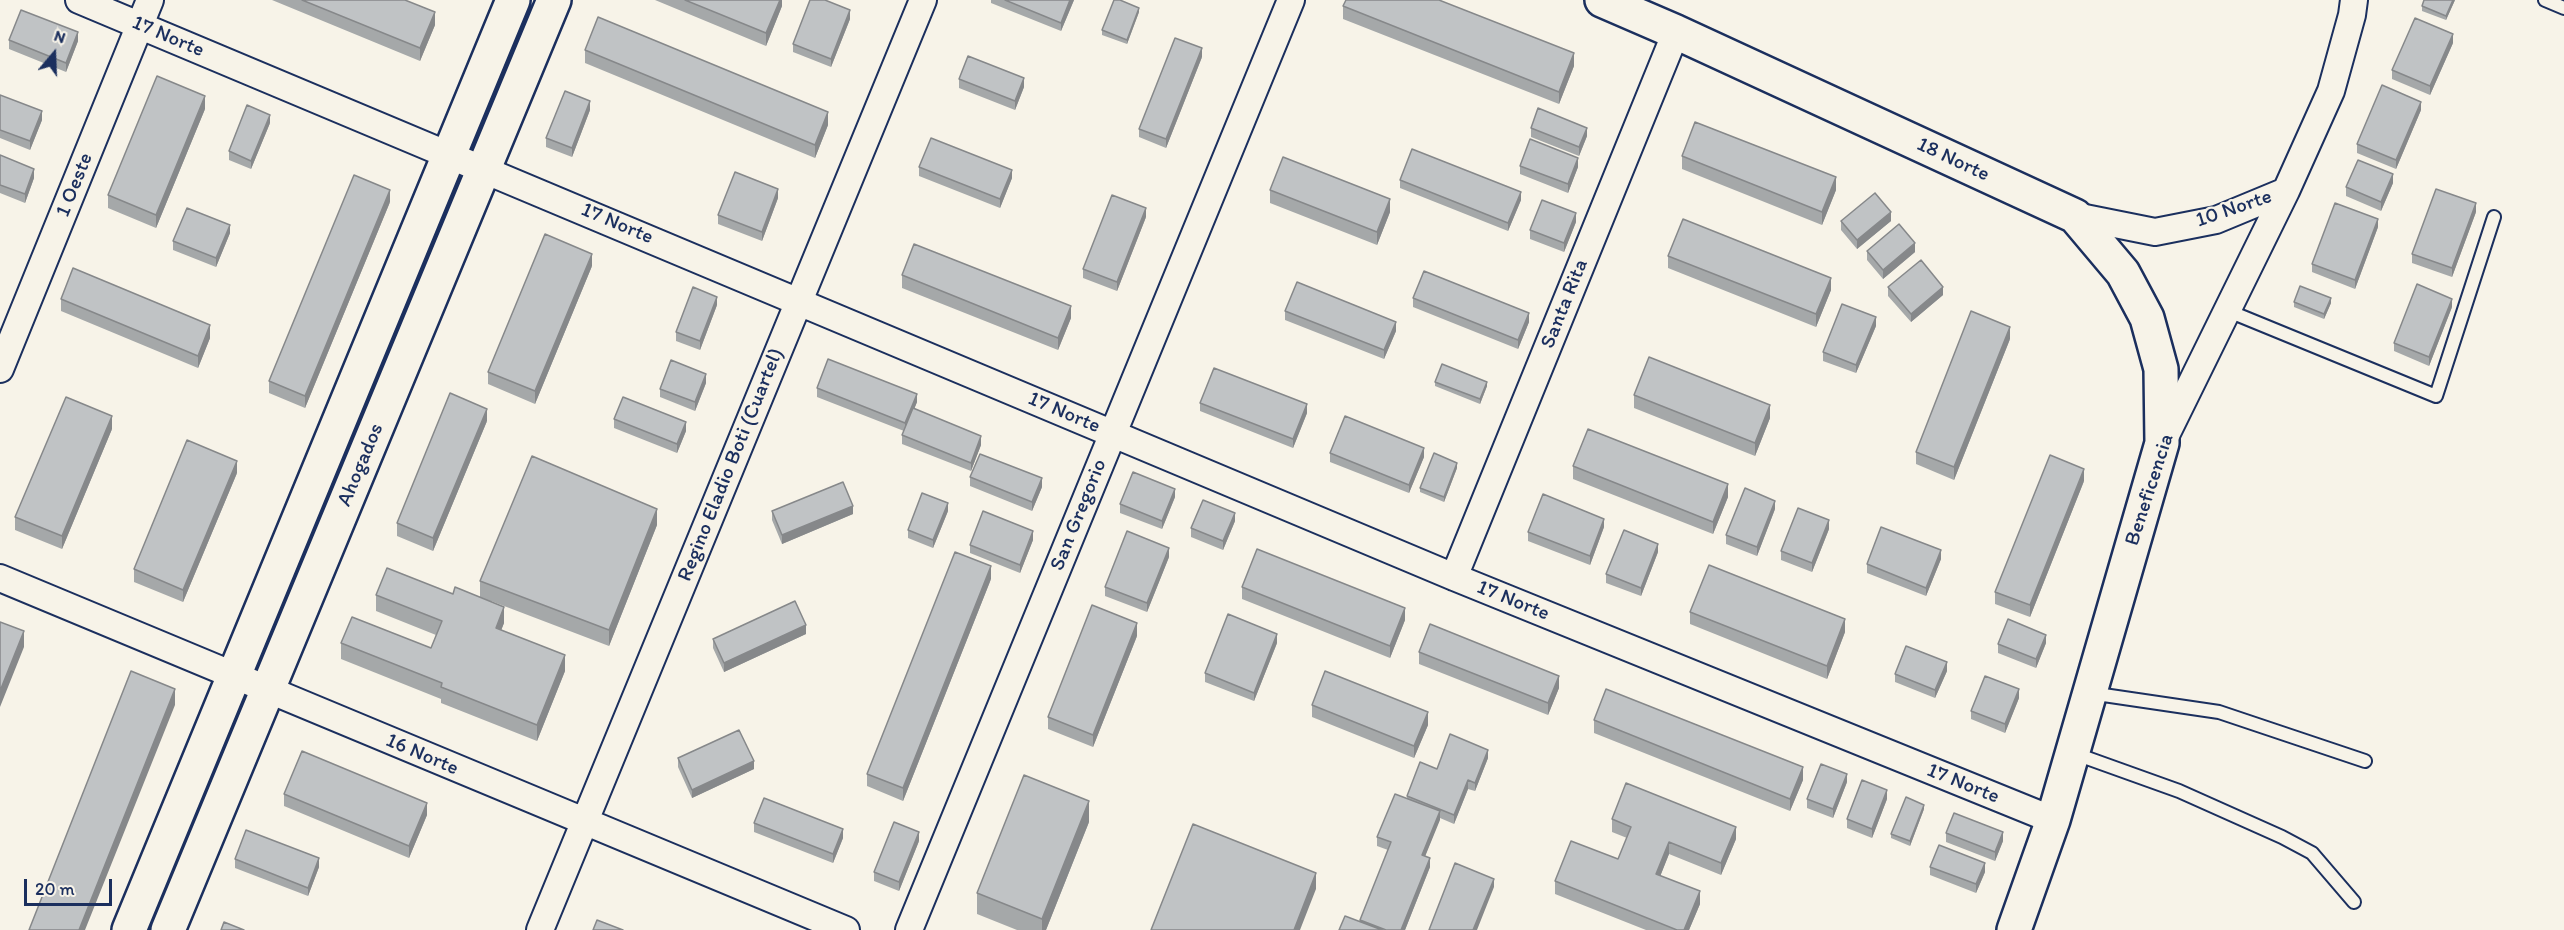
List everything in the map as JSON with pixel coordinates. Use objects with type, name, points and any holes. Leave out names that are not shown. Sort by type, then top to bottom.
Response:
[{"type":"main road","name":"Ahogados","points":[[129,930],[513,0]]},
{"type":"main road","name":"Ahogados","points":[[168,930],[554,0]]},
{"type":"main road","name":"18 Norte","points":[[1602,0],[2075,216],[2123,273],[2147,318],[2161,369],[2162,443]]},
{"type":"main road","name":"Beneficencia","points":[[2014,930],[2052,820],[2162,443]]},
{"type":"street","name":"17 Norte","points":[[79,0],[799,300],[1454,577],[2052,820]]},
{"type":"street","name":"1 Oeste","points":[[0,369],[150,0]]},
{"type":"street","name":"Regino Eladio Boti (Cuartel)","points":[[540,930],[923,0]]},
{"type":"street","name":"San Gregorio","points":[[909,930],[1291,0]]},
{"type":"street","name":"Beneficencia","points":[[2162,443],[2286,191],[2331,91],[2354,0]]},
{"type":"street","name":"Santa Rita","points":[[1454,577],[1676,32]]},
{"type":"street","name":"10 Norte","points":[[2075,216],[2155,232],[2216,220],[2286,191]]},
{"type":"street","name":"16 Norte","points":[[0,578],[584,823],[846,930]]},
{"type":"lane","points":[[2545,0],[2564,8]]},
{"type":"lane","points":[[2226,310],[2436,396],[2494,217]]},
{"type":"lane","points":[[2089,693],[2219,712],[2365,761]]},
{"type":"lane","points":[[2072,753],[2179,791],[2282,837],[2312,853],[2354,902]]},
{"type":"building","points":[[302,0],[405,0],[435,12],[420,48]]},
{"type":"building","points":[[685,0],[780,0],[766,33]]},
{"type":"building","points":[[810,0],[825,0],[850,10],[831,59],[793,44]]},
{"type":"building","points":[[1005,0],[1070,0],[1061,23]]},
{"type":"building","points":[[1114,0],[1120,0],[1139,8],[1127,40],[1102,30]]},
{"type":"building","points":[[1346,0],[1439,0],[1574,53],[1559,92],[1343,6]]},
{"type":"building","points":[[2424,0],[2453,0],[2446,16],[2422,6]]},
{"type":"building","points":[[21,10],[78,32],[66,63],[9,40]]},
{"type":"building","points":[[598,17],[828,112],[815,145],[585,50]]},
{"type":"building","points":[[2415,18],[2453,34],[2430,86],[2392,70]]},
{"type":"building","points":[[1175,38],[1202,48],[1166,139],[1139,129]]},
{"type":"building","points":[[968,56],[1024,78],[1015,101],[959,79]]},
{"type":"building","points":[[157,76],[205,96],[156,215],[108,195]]},
{"type":"building","points":[[2382,85],[2421,102],[2396,160],[2357,144]]},
{"type":"building","points":[[565,91],[590,101],[572,148],[546,138]]},
{"type":"building","points":[[0,95],[42,111],[30,141],[0,130]]},
{"type":"building","points":[[247,105],[270,115],[251,161],[229,151]]},
{"type":"building","points":[[1538,108],[1587,128],[1579,147],[1531,128]]},
{"type":"building","points":[[1695,122],[1836,177],[1822,212],[1682,156]]},
{"type":"building","points":[[931,138],[1012,170],[1000,199],[919,167]]},
{"type":"building","points":[[1530,139],[1578,158],[1568,184],[1520,166]]},
{"type":"building","points":[[1412,149],[1521,192],[1508,223],[1400,180]]},
{"type":"building","points":[[0,155],[34,169],[25,194],[0,185]]},
{"type":"building","points":[[1283,157],[1390,199],[1377,232],[1270,190]]},
{"type":"building","points":[[2358,160],[2393,174],[2381,202],[2346,187]]},
{"type":"building","points":[[735,172],[778,189],[762,232],[718,215]]},
{"type":"building","points":[[354,175],[390,190],[305,396],[269,381]]},
{"type":"building","points":[[2436,189],[2476,203],[2452,268],[2412,254]]},
{"type":"building","points":[[1875,193],[1891,212],[1857,240],[1841,221]]},
{"type":"building","points":[[1112,195],[1146,208],[1117,282],[1083,269]]},
{"type":"building","points":[[1542,200],[1576,213],[1564,243],[1530,230]]},
{"type":"building","points":[[2335,203],[2378,219],[2355,280],[2312,264]]},
{"type":"building","points":[[187,208],[230,225],[216,258],[173,241]]},
{"type":"building","points":[[1683,219],[1831,278],[1816,314],[1668,256]]},
{"type":"building","points":[[1899,224],[1915,243],[1883,270],[1867,251]]},
{"type":"building","points":[[545,234],[592,254],[535,391],[488,372]]},
{"type":"building","points":[[914,244],[1071,306],[1058,338],[902,275]]},
{"type":"building","points":[[1921,260],[1943,287],[1911,314],[1888,287]]},
{"type":"building","points":[[73,268],[210,325],[198,356],[61,299]]},
{"type":"building","points":[[1424,271],[1529,313],[1518,340],[1413,298]]},
{"type":"building","points":[[1297,282],[1396,322],[1384,350],[1285,311]]},
{"type":"building","points":[[2417,284],[2452,299],[2429,357],[2394,343]]},
{"type":"building","points":[[2300,286],[2331,298],[2324,314],[2294,302]]},
{"type":"building","points":[[693,287],[717,297],[700,341],[676,332]]},
{"type":"building","points":[[1842,304],[1876,317],[1856,365],[1823,352]]},
{"type":"building","points":[[1971,311],[2010,327],[1954,467],[1916,452]]},
{"type":"building","points":[[1649,357],[1770,405],[1755,443],[1634,395]]},
{"type":"building","points":[[828,359],[917,394],[905,423],[817,388]]},
{"type":"building","points":[[671,360],[706,374],[695,402],[660,389]]},
{"type":"building","points":[[1442,364],[1487,382],[1480,399],[1435,382]]},
{"type":"building","points":[[1214,368],[1307,404],[1293,439],[1200,403]]},
{"type":"building","points":[[450,393],[487,409],[433,538],[397,523]]},
{"type":"building","points":[[66,397],[112,416],[62,536],[15,517]]},
{"type":"building","points":[[623,397],[686,422],[677,444],[614,419]]},
{"type":"building","points":[[913,408],[981,436],[971,463],[902,435]]},
{"type":"building","points":[[1345,416],[1424,448],[1409,485],[1330,453]]},
{"type":"building","points":[[1588,429],[1728,484],[1713,522],[1573,466]]},
{"type":"building","points":[[187,440],[237,461],[183,590],[134,569]]},
{"type":"building","points":[[1434,453],[1457,463],[1444,497],[1420,488]]},
{"type":"building","points":[[980,454],[1042,478],[1032,502],[970,477]]},
{"type":"building","points":[[2050,455],[2084,469],[2030,605],[1995,592]]},
{"type":"building","points":[[532,456],[657,509],[609,630],[480,581]]},
{"type":"building","points":[[1133,472],[1175,489],[1162,521],[1120,504]]},
{"type":"building","points":[[843,482],[853,506],[782,535],[772,511]]},
{"type":"building","points":[[1745,488],[1775,501],[1757,547],[1726,535]]},
{"type":"building","points":[[922,493],[948,503],[933,540],[908,530]]},
{"type":"building","points":[[1543,494],[1604,519],[1590,556],[1528,532]]},
{"type":"building","points":[[1203,500],[1235,513],[1223,541],[1191,528]]},
{"type":"building","points":[[1798,508],[1829,520],[1812,563],[1781,551]]},
{"type":"building","points":[[983,511],[1033,531],[1020,565],[970,545]]},
{"type":"building","points":[[1881,527],[1941,550],[1926,588],[1867,564]]},
{"type":"building","points":[[1624,530],[1658,544],[1641,588],[1606,574]]},
{"type":"building","points":[[1127,531],[1169,548],[1147,603],[1105,587]]},
{"type":"building","points":[[1257,549],[1405,608],[1390,646],[1242,587]]},
{"type":"building","points":[[955,552],[991,566],[903,788],[867,774]]},
{"type":"building","points":[[1709,565],[1845,619],[1827,666],[1690,612]]},
{"type":"building","points":[[387,568],[453,594],[455,587],[504,607],[496,628],[565,655],[537,725],[441,687],[442,683],[341,643],[352,617],[431,648],[442,621],[376,595]]},
{"type":"building","points":[[795,601],[806,625],[724,663],[713,639]]},
{"type":"building","points":[[1092,605],[1137,623],[1093,735],[1048,717]]},
{"type":"building","points":[[1228,614],[1277,634],[1254,693],[1205,673]]},
{"type":"building","points":[[2008,619],[2046,635],[2036,659],[1998,644]]},
{"type":"building","points":[[0,622],[24,631],[0,691]]},
{"type":"building","points":[[1430,624],[1559,676],[1548,703],[1419,652]]},
{"type":"building","points":[[1906,646],[1947,662],[1935,690],[1895,674]]},
{"type":"building","points":[[131,671],[175,689],[79,930],[29,930]]},
{"type":"building","points":[[1325,671],[1428,712],[1414,746],[1312,705]]},
{"type":"building","points":[[1985,676],[2019,689],[2005,724],[1971,711]]},
{"type":"building","points":[[1606,689],[1803,767],[1790,799],[1594,720]]},
{"type":"building","points":[[739,730],[754,761],[692,790],[678,758]]},
{"type":"building","points":[[1450,734],[1488,750],[1475,783],[1468,780],[1454,815],[1407,796],[1420,762],[1437,769]]},
{"type":"building","points":[[302,751],[427,803],[409,846],[284,794]]},
{"type":"building","points":[[1821,764],[1847,774],[1833,809],[1807,799]]},
{"type":"building","points":[[1024,775],[1089,801],[1042,919],[977,893]]},
{"type":"building","points":[[1862,780],[1887,790],[1872,829],[1847,819]]},
{"type":"building","points":[[1626,783],[1736,827],[1721,863],[1669,842],[1656,874],[1700,891],[1684,930],[1677,930],[1555,881],[1571,841],[1618,859],[1631,827],[1612,819]]},
{"type":"building","points":[[1395,794],[1440,811],[1422,855],[1430,858],[1401,930],[1386,930],[1360,920],[1391,842],[1377,837]]},
{"type":"building","points":[[1906,797],[1924,805],[1910,841],[1891,834]]},
{"type":"building","points":[[764,798],[843,829],[833,854],[754,823]]},
{"type":"building","points":[[1954,813],[2003,832],[1995,852],[1946,833]]},
{"type":"building","points":[[894,822],[919,832],[899,882],[874,872]]},
{"type":"building","points":[[1193,824],[1316,873],[1294,930],[1151,930]]},
{"type":"building","points":[[246,830],[319,858],[308,888],[235,859]]},
{"type":"building","points":[[1939,845],[1985,863],[1976,884],[1930,867]]},
{"type":"building","points":[[1455,863],[1494,879],[1473,930],[1429,930]]},
{"type":"building","points":[[1345,916],[1382,930],[1339,930]]},
{"type":"building","points":[[597,920],[623,930],[593,930]]},
{"type":"building","points":[[224,922],[244,930],[221,930]]}]
